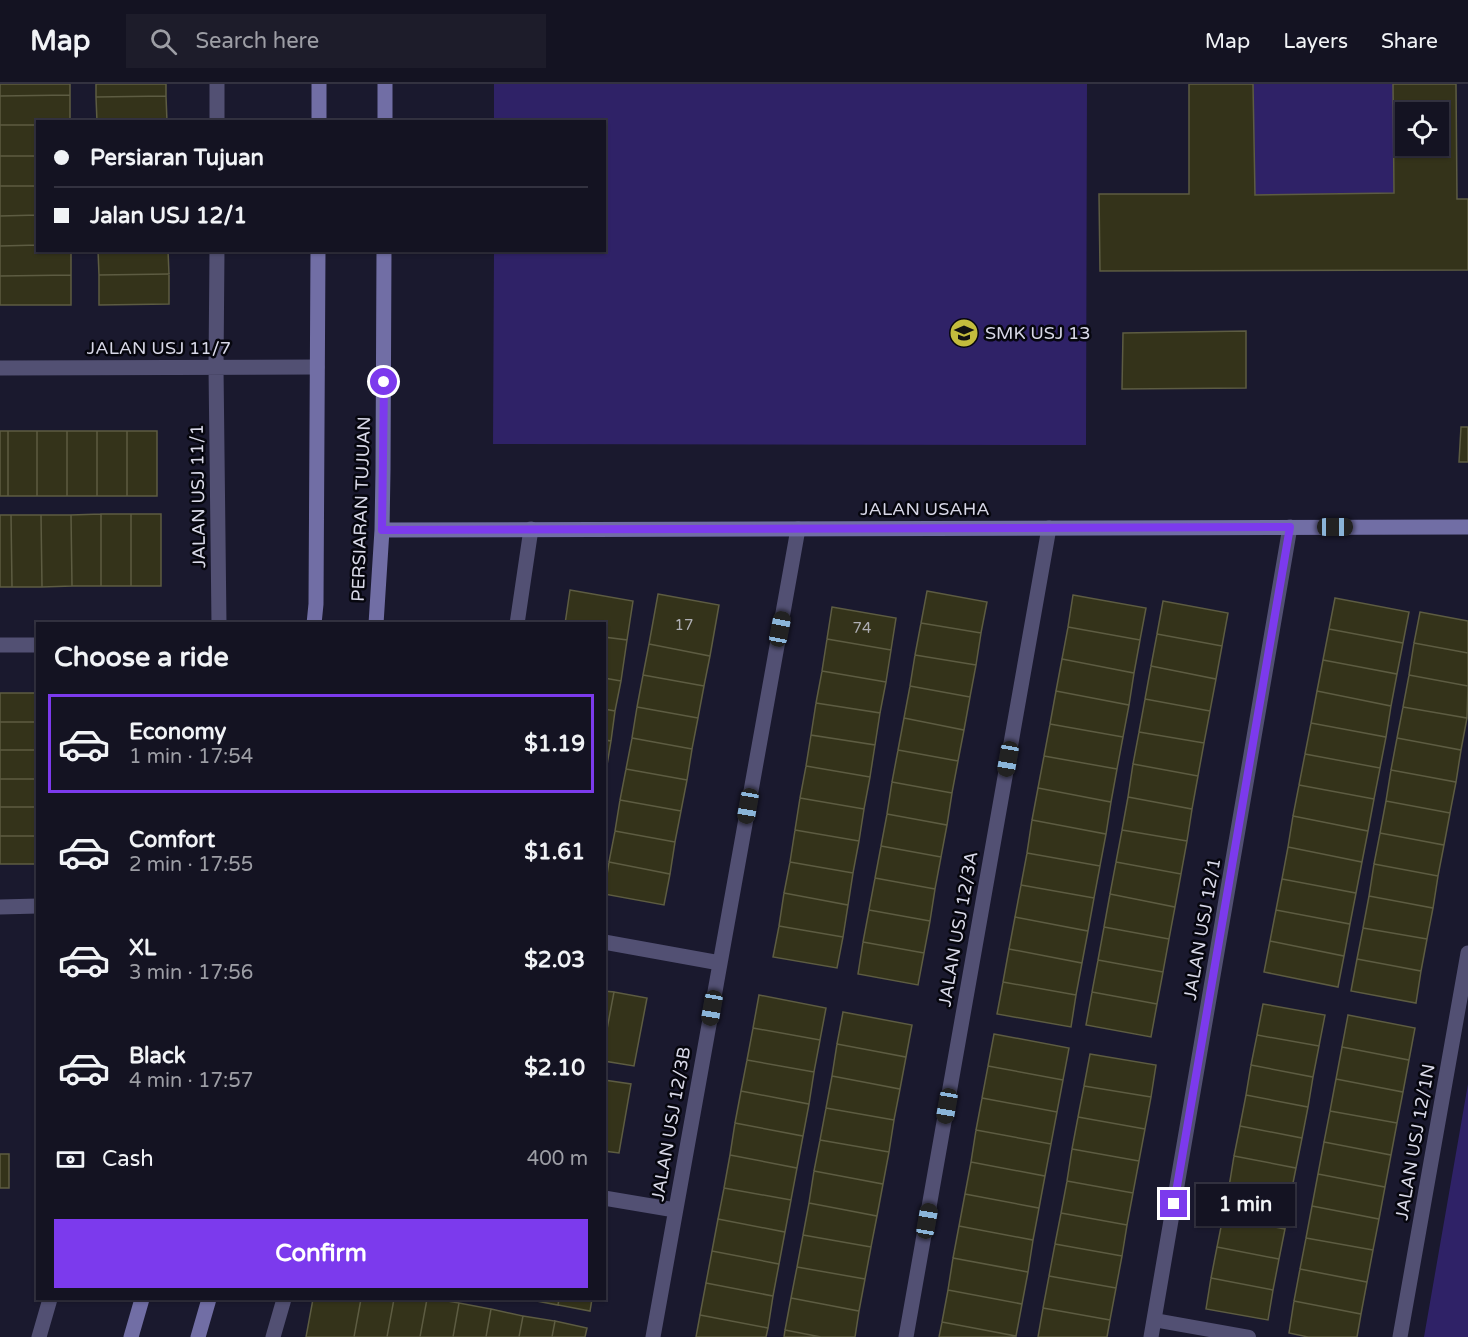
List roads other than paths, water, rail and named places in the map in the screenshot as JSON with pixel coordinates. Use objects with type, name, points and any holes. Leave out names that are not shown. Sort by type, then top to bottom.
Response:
[{"type":"street","points":[[217,84],[217,120]]},
{"type":"street","points":[[319,84],[319,120]]},
{"type":"street","points":[[385,84],[385,120]]},
{"type":"street","name":"JALAN USJ 11/1","points":[[217,252],[219,622]]},
{"type":"street","points":[[314,622],[318,252]]},
{"type":"street","name":"PERSIARAN TUJUAN","points":[[376,622],[382,530],[384,252]]},
{"type":"street","name":"JALAN USJ 11/7","points":[[0,368],[317,367]]},
{"type":"street","name":"JALAN USJ 12/1","points":[[1151,1337],[1290,527]]},
{"type":"street","name":"JALAN USAHA","points":[[382,530],[1468,527]]},
{"type":"street","name":"JALAN USJ 12/3A","points":[[906,1337],[1048,528]]},
{"type":"street","points":[[516,622],[531,529]]},
{"type":"street","name":"JALAN USJ 12/3B","points":[[653,1337],[798,529]]},
{"type":"street","points":[[0,645],[36,645]]},
{"type":"street","points":[[0,907],[36,906]]},
{"type":"street","points":[[606,942],[720,963]]},
{"type":"street","name":"JALAN USJ 12/1N","points":[[1400,1337],[1468,953]]},
{"type":"street","points":[[606,1198],[675,1210]]},
{"type":"street","points":[[39,1337],[50,1300]]},
{"type":"street","points":[[131,1337],[142,1300]]},
{"type":"street","points":[[198,1337],[209,1300]]},
{"type":"street","points":[[273,1337],[284,1300]]},
{"type":"lane","points":[[1154,1320],[1249,1337]]},
{"type":"place","name":"SMK USJ 13","points":[[964,333]]}]
